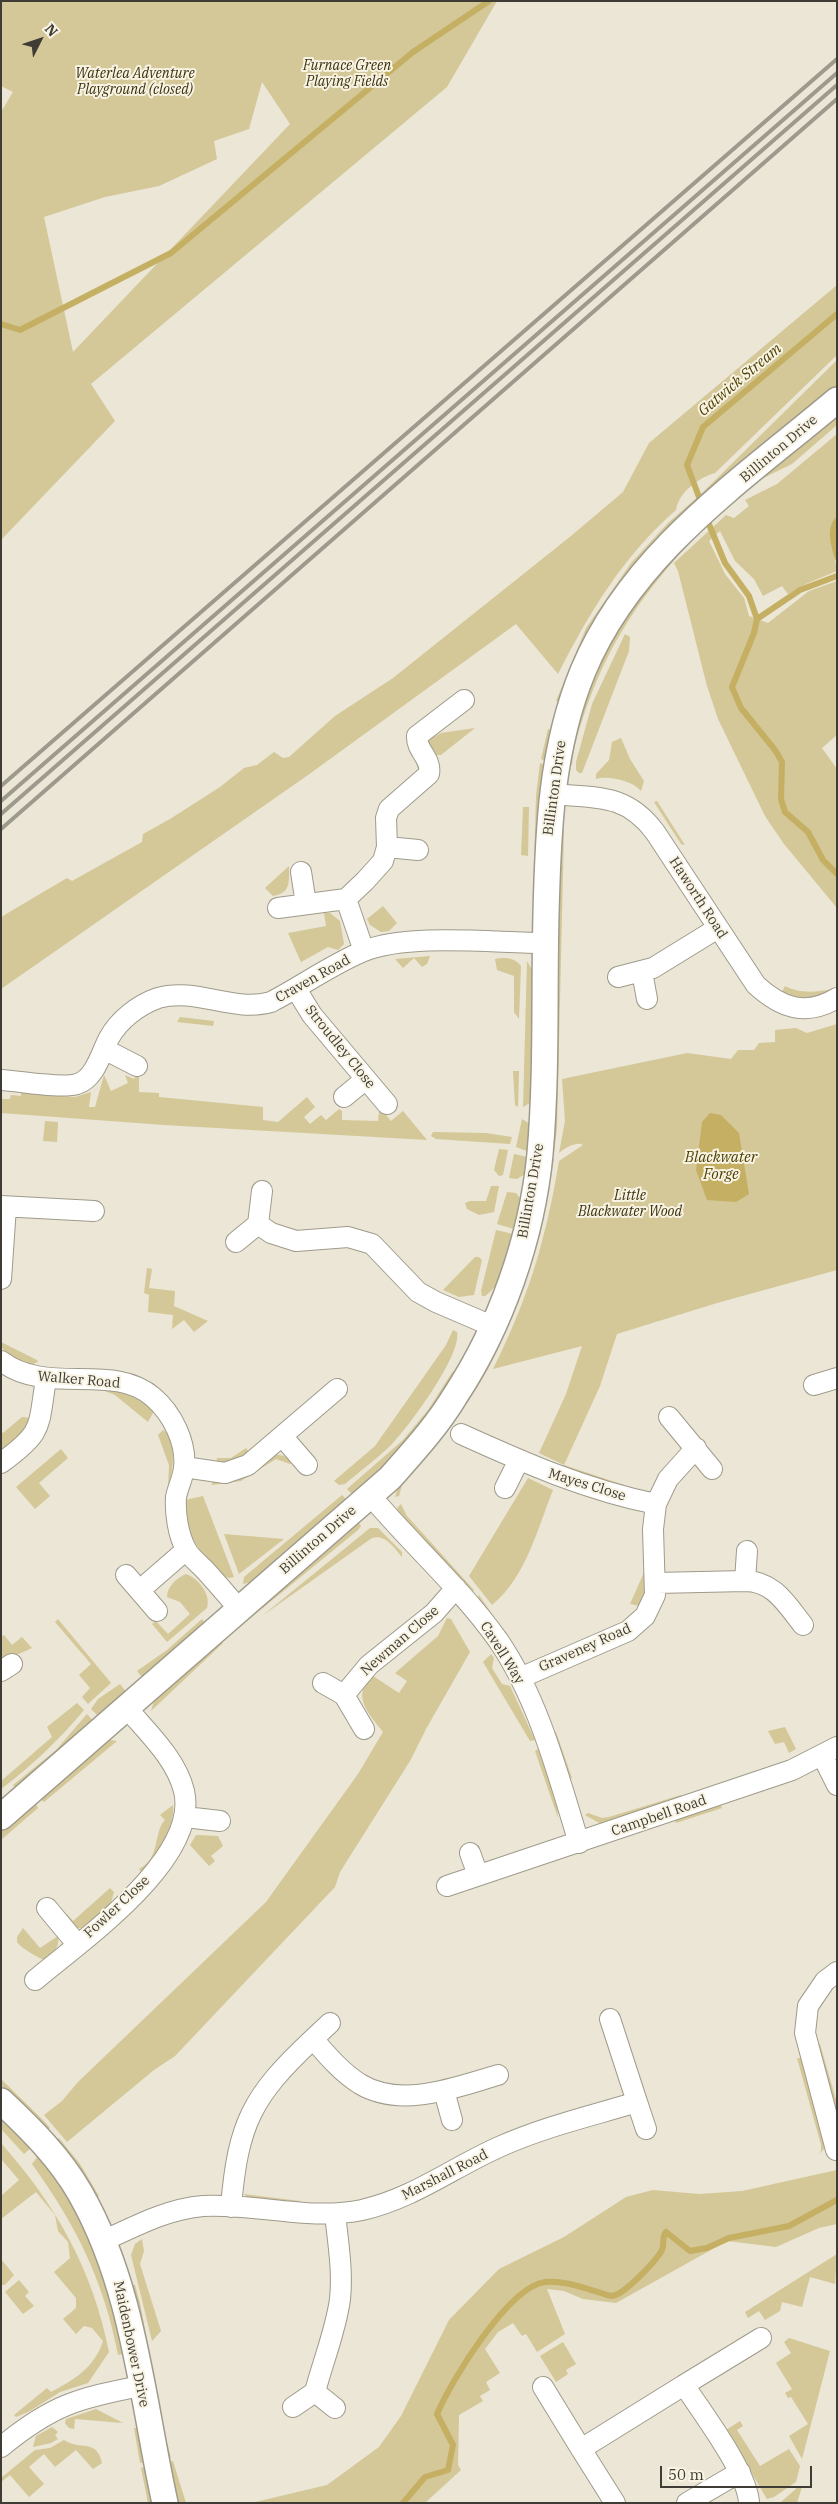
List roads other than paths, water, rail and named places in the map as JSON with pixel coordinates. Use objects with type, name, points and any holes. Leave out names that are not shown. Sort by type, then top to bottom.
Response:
[{"type":"street","name":"Billinton Drive","points":[[1,1817],[370,1495],[410,1456],[456,1396],[492,1326],[518,1260],[535,1189],[540,1155],[552,794],[561,741],[583,670],[615,611],[634,584],[677,534],[837,400]]},
{"type":"street","points":[[278,908],[346,899],[374,873],[383,861],[387,846],[386,818],[390,808],[429,774],[430,766],[419,747],[417,736],[464,700]]},
{"type":"street","name":"Haworth Road","points":[[552,794],[611,800],[638,811],[654,832],[756,986],[771,999],[785,1006],[800,1009],[837,998]]},
{"type":"street","points":[[387,846],[418,850]]},
{"type":"street","points":[[301,872],[306,904]]},
{"type":"street","points":[[346,899],[364,951]]},
{"type":"street","points":[[618,978],[653,968],[718,928]]},
{"type":"street","name":"Craven Road","points":[[1,1080],[77,1084],[91,1074],[115,1030],[129,1014],[158,998],[177,994],[249,1006],[260,1005],[296,989],[364,951],[399,943],[546,943]]},
{"type":"street","points":[[642,972],[647,1000]]},
{"type":"street","name":"Stroudley Close","points":[[296,989],[312,1015],[387,1104]]},
{"type":"street","points":[[104,1049],[137,1066]]},
{"type":"street","points":[[344,1097],[366,1079]]},
{"type":"street","points":[[236,1242],[258,1224],[262,1191]]},
{"type":"street","points":[[1,1279],[4,1206],[94,1211]]},
{"type":"street","points":[[258,1224],[271,1233],[296,1241],[348,1238],[372,1244],[418,1292],[436,1302],[492,1326]]},
{"type":"street","name":"Walker Road","points":[[1,1361],[30,1376],[109,1381],[143,1390],[161,1406],[175,1425],[183,1447],[184,1467],[176,1498],[178,1523],[186,1550],[238,1609]]},
{"type":"street","points":[[1,1463],[28,1444],[37,1431],[46,1378]]},
{"type":"street","points":[[814,1385],[837,1378]]},
{"type":"street","points":[[184,1467],[212,1472],[236,1471],[248,1465],[337,1389]]},
{"type":"street","points":[[669,1417],[712,1469]]},
{"type":"street","name":"Mayes Close","points":[[461,1434],[575,1482],[656,1504]]},
{"type":"street","points":[[282,1436],[307,1465]]},
{"type":"street","name":"Graveney Road","points":[[520,1678],[628,1631],[637,1624],[650,1607],[656,1583],[653,1529],[656,1504],[668,1479],[696,1448]]},
{"type":"street","points":[[505,1488],[519,1460]]},
{"type":"street","name":"Cavell Way","points":[[370,1495],[456,1588],[498,1641],[520,1678],[545,1738],[579,1843]]},
{"type":"street","points":[[140,1590],[186,1550]]},
{"type":"street","points":[[745,1580],[747,1551]]},
{"type":"street","points":[[126,1575],[157,1611]]},
{"type":"street","points":[[656,1583],[754,1581],[773,1588],[803,1625]]},
{"type":"street","name":"Newman Close","points":[[344,1695],[369,1665],[434,1612],[456,1588]]},
{"type":"street","points":[[323,1683],[344,1695],[364,1729]]},
{"type":"street","name":"Fowler Close","points":[[35,1980],[125,1903],[148,1880],[176,1842],[185,1817],[184,1790],[179,1778],[160,1748],[126,1706]]},
{"type":"street","points":[[829,1751],[837,1785]]},
{"type":"street","name":"Campbell Road","points":[[447,1886],[792,1770],[829,1751]]},
{"type":"street","points":[[185,1817],[220,1822]]},
{"type":"street","points":[[470,1852],[478,1875]]},
{"type":"street","name":"Fowler Close","points":[[47,1908],[77,1944]]},
{"type":"street","points":[[835,2137],[805,2033],[805,2019],[808,2006],[816,1993],[837,1972]]},
{"type":"street","points":[[610,2019],[646,2128]]},
{"type":"street","points":[[231,2207],[234,2171],[240,2142],[251,2112],[270,2083],[330,2024]]},
{"type":"street","points":[[313,2039],[346,2073],[372,2090],[409,2095],[444,2091],[498,2075]]},
{"type":"street","points":[[444,2091],[452,2120]]},
{"type":"street","name":"Maidenbower Drive","points":[[1,2101],[44,2144],[63,2167],[84,2200],[103,2241],[124,2304],[165,2503]]},
{"type":"street","name":"Marshall Road","points":[[103,2241],[136,2225],[178,2210],[203,2206],[335,2214],[384,2204],[405,2197],[499,2147],[636,2102]]},
{"type":"street","points":[[293,2407],[315,2392],[334,2326],[340,2298],[341,2273],[335,2214]]},
{"type":"street","points":[[581,2449],[761,2338]]},
{"type":"street","points":[[684,2385],[740,2472],[749,2491],[749,2503]]},
{"type":"street","points":[[1,2447],[28,2424],[73,2401],[141,2386]]},
{"type":"street","points":[[543,2387],[615,2503]]},
{"type":"street","points":[[315,2392],[335,2408]]},
{"type":"street","points":[[687,2503],[740,2472]]},
{"type":"water","points":[[837,516],[837,564],[831,546],[830,533],[833,521]]},
{"type":"water","name":"Blackwater Forge","points":[[710,1113],[721,1115],[739,1133],[749,1194],[736,1202],[707,1200],[696,1170],[702,1122]]},
{"type":"waterway","points":[[1,324],[20,330],[171,253],[413,52],[489,1]]},
{"type":"waterway","name":"Gatwick Stream","points":[[702,505],[687,465],[703,427],[837,314]]},
{"type":"waterway","name":"Gatwick Stream","points":[[706,517],[725,563],[749,596],[757,619],[754,633],[732,687],[741,708],[775,750],[782,762],[781,799],[785,812],[808,832],[823,860],[837,874]]},
{"type":"waterway","points":[[757,619],[800,590],[837,576]]},
{"type":"waterway","points":[[403,2503],[425,2477],[448,2470],[453,2445],[437,2414],[455,2380],[482,2337],[514,2300],[530,2288],[545,2282],[559,2282],[612,2296],[632,2284],[653,2262],[662,2250],[666,2232],[690,2251],[707,2248],[729,2238],[789,2226],[837,2200]]},
{"type":"railway","points":[[1,786],[837,59]]},
{"type":"railway","points":[[1,801],[837,73]]},
{"type":"railway","points":[[1,814],[837,85]]},
{"type":"railway","points":[[1,829],[837,99]]},
{"type":"park label","name":"Furnace Green Playing Fields","points":[[347,74]]},
{"type":"park label","name":"Waterlea Adventure Playground (closed)","points":[[135,82]]},
{"type":"park label","name":"Little Blackwater Wood","points":[[630,1204]]}]
